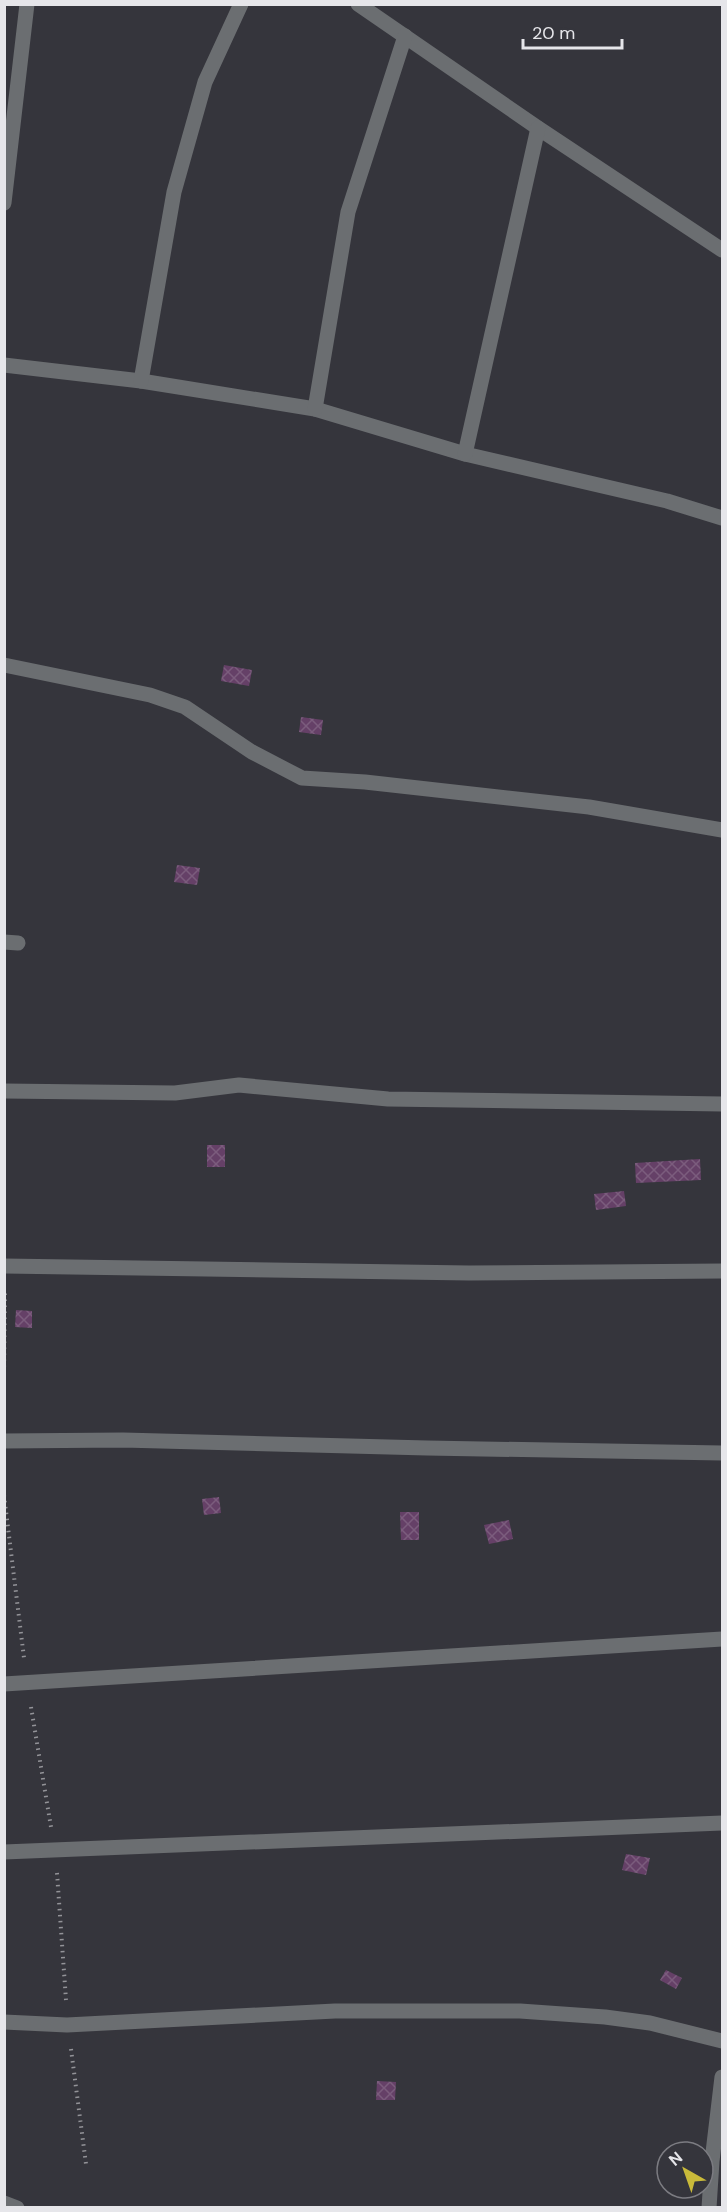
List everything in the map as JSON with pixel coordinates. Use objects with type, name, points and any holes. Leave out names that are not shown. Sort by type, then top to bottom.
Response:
[{"type":"street","points":[[4,203],[27,4]]},
{"type":"street","points":[[141,381],[174,192],[205,82],[241,4]]},
{"type":"street","points":[[358,4],[538,128],[723,250]]},
{"type":"street","points":[[315,409],[348,212],[405,36]]},
{"type":"street","points":[[465,453],[538,128]]},
{"type":"street","points":[[4,365],[141,381],[315,409],[465,453],[667,501],[723,518]]},
{"type":"street","points":[[4,664],[150,695],[185,707],[252,752],[302,778],[365,782],[589,807],[723,830]]},
{"type":"street","points":[[4,1091],[175,1093],[239,1085],[388,1099],[723,1104]]},
{"type":"street","points":[[4,1266],[469,1273],[723,1271]]},
{"type":"street","points":[[4,1441],[123,1440],[723,1453]]},
{"type":"street","points":[[4,1684],[723,1639]]},
{"type":"street","points":[[4,1852],[723,1823]]},
{"type":"street","points":[[4,2022],[68,2025],[335,2011],[520,2011],[605,2017],[650,2023],[723,2042]]},
{"type":"street","points":[[709,2208],[712,2161],[723,2077]]},
{"type":"street","points":[[4,2203],[17,2208]]},
{"type":"path","points":[[4,1289],[4,1373]]},
{"type":"building","points":[[224,665],[252,670],[249,686],[221,681]]},
{"type":"building","points":[[301,717],[323,720],[321,735],[299,732]]},
{"type":"building","points":[[177,865],[200,868],[197,885],[174,882]]},
{"type":"building","points":[[207,1145],[225,1145],[225,1167],[207,1167]]},
{"type":"building","points":[[700,1159],[701,1180],[636,1183],[635,1163]]},
{"type":"building","points":[[624,1191],[626,1206],[596,1210],[594,1194]]},
{"type":"building","points":[[16,1310],[32,1311],[32,1328],[15,1327]]},
{"type":"building","points":[[219,1497],[221,1513],[204,1515],[202,1499]]},
{"type":"building","points":[[400,1512],[419,1512],[419,1540],[401,1540]]},
{"type":"building","points":[[509,1520],[513,1539],[489,1544],[484,1525]]},
{"type":"building","points":[[626,1854],[650,1858],[646,1875],[622,1870]]},
{"type":"building","points":[[666,1970],[682,1978],[676,1989],[660,1980]]},
{"type":"building","points":[[377,2081],[396,2082],[395,2100],[376,2100]]}]
